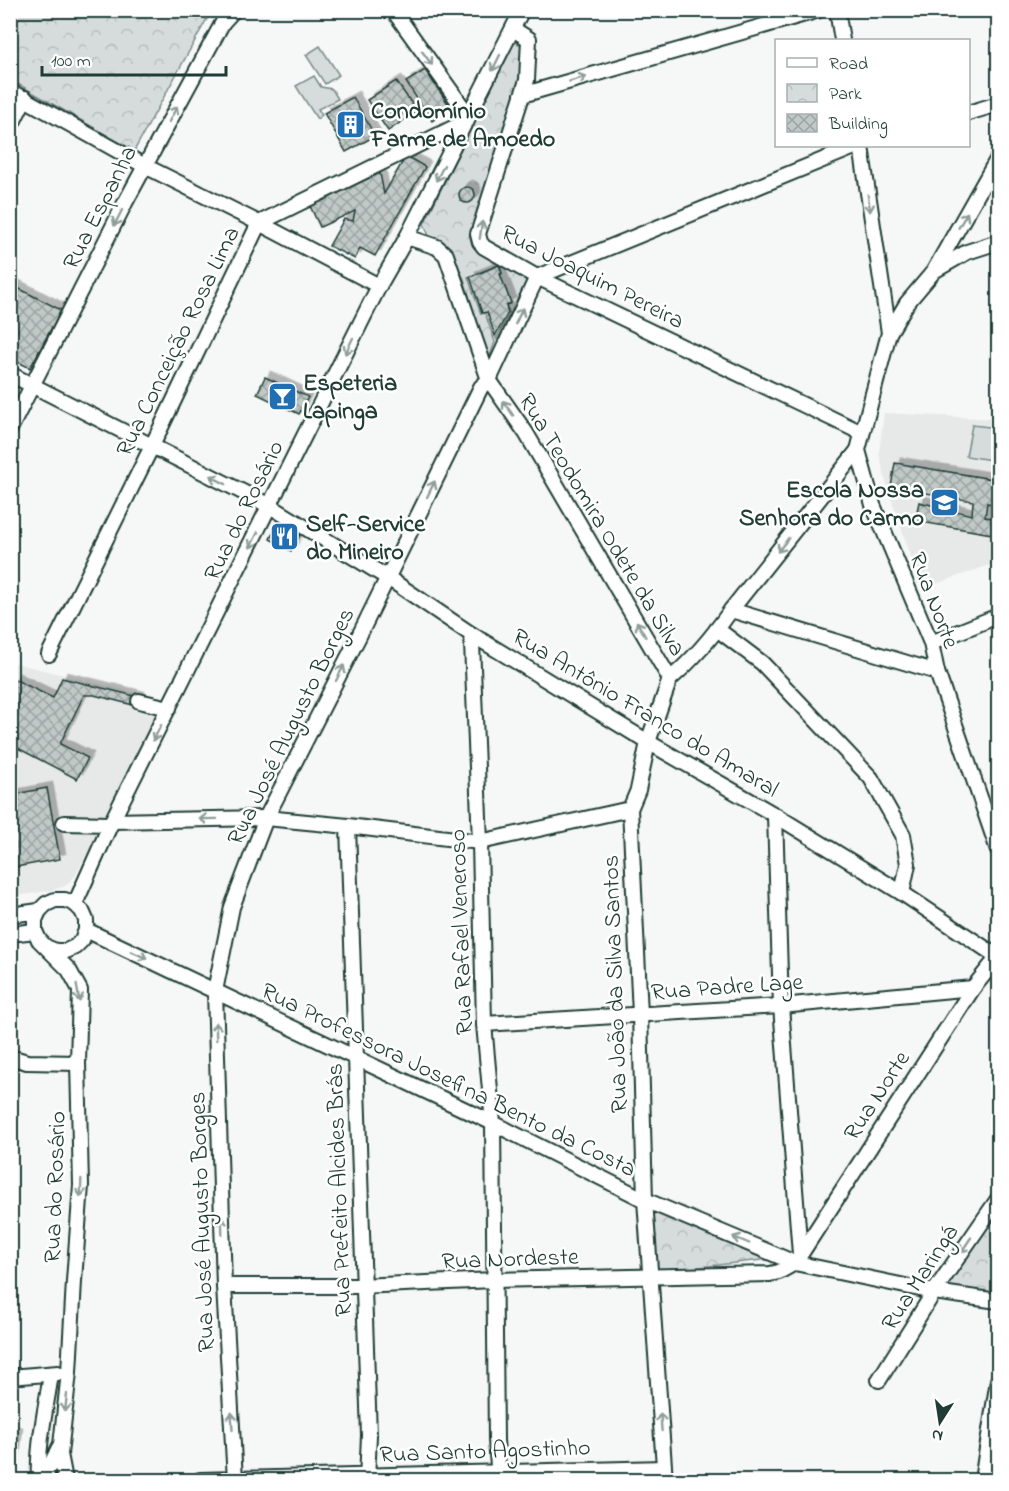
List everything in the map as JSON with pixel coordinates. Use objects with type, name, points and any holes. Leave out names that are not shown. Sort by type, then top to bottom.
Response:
[{"type":"street","name":"Rua Espanha","points":[[10,429],[145,166],[223,22],[234,10]]},
{"type":"street","points":[[393,10],[468,119]]},
{"type":"street","name":"Rua do Rosário","points":[[75,904],[112,823],[379,286],[407,237],[522,10]]},
{"type":"street","points":[[522,95],[819,10]]},
{"type":"street","points":[[837,10],[842,39]]},
{"type":"street","name":"Rua Joaquim Pereira","points":[[513,29],[529,39],[527,80],[478,234],[484,247],[537,278],[862,433]]},
{"type":"street","points":[[10,91],[145,166],[379,286]]},
{"type":"street","points":[[10,128],[25,98]]},
{"type":"street","points":[[970,113],[999,104]]},
{"type":"street","name":"Rua Conceição Rosa Lima","points":[[49,654],[259,224],[468,119]]},
{"type":"street","points":[[537,278],[857,147]]},
{"type":"street","points":[[859,147],[889,333]]},
{"type":"street","points":[[934,271],[999,158]]},
{"type":"street","name":"Rua Teodomira Odete da Silva","points":[[407,237],[436,248],[446,255],[489,380],[526,433],[670,679],[648,742],[638,790],[630,809]]},
{"type":"street","name":"Rua Norte","points":[[999,242],[967,252],[934,271],[907,303],[889,333],[858,450],[873,505],[931,643],[937,672],[999,850]]},
{"type":"street","name":"Rua José Augusto Borges","points":[[235,1480],[224,1286],[215,991],[232,907],[266,818],[388,578],[481,387],[489,380],[537,278]]},
{"type":"street","name":"Rua Antônio Franco do Amaral","points":[[10,374],[270,506],[388,578],[471,634],[648,742],[775,815],[902,893],[998,956]]},
{"type":"street","points":[[670,679],[688,664],[717,629],[858,450]]},
{"type":"street","points":[[731,610],[937,672]]},
{"type":"street","points":[[931,643],[999,616]]},
{"type":"street","points":[[717,629],[762,663],[870,778],[903,835],[908,864],[902,893]]},
{"type":"street","name":"Rua Rafael Veneroso","points":[[471,634],[480,842],[484,1023],[493,1123],[496,1440],[499,1476]]},
{"type":"street","points":[[139,701],[169,708]]},
{"type":"street","points":[[64,823],[266,818],[480,842],[630,809]]},
{"type":"street","name":"Rua João da Silva Santos","points":[[630,809],[640,1014],[645,1200],[665,1474]]},
{"type":"street","points":[[775,815],[781,1006],[797,1258]]},
{"type":"street","name":"Rua Prefeito Alcides Brás","points":[[348,826],[369,1435],[367,1478]]},
{"type":"street","points":[[55,900],[66,900],[75,904],[82,911],[86,920],[86,930],[82,940],[75,947],[66,951],[56,951],[46,947],[39,940],[35,930],[35,920],[39,911],[46,904],[55,900]]},
{"type":"street","points":[[10,915],[39,911]]},
{"type":"street","points":[[10,934],[35,930]]},
{"type":"street","name":"Rua Professora Josefina Bento da Costa","points":[[86,930],[493,1123],[645,1200],[797,1258],[934,1292],[999,1301]]},
{"type":"street","name":"Rua do Rosário","points":[[46,947],[69,970],[81,990],[78,1062],[81,1185],[69,1372],[60,1454],[65,1480]]},
{"type":"street","name":"Rua Norte","points":[[797,1258],[973,988],[998,956]]},
{"type":"street","name":"Rua Padre Lage","points":[[484,1023],[781,1006],[973,988]]},
{"type":"street","points":[[10,1057],[27,1062],[78,1062]]},
{"type":"street","name":"Rua Maringá","points":[[879,1380],[934,1292],[999,1199]]},
{"type":"street","name":"Rua Nordeste","points":[[224,1286],[364,1286],[494,1280],[770,1274],[779,1272],[797,1258]]},
{"type":"street","points":[[10,1377],[69,1372]]},
{"type":"street","points":[[41,1480],[38,1466],[51,1374]]},
{"type":"street","points":[[982,1480],[999,1380]]},
{"type":"street","name":"Rua do Rosário","points":[[41,1480],[62,1441]]},
{"type":"street","name":"Rua Santo Agostinho","points":[[200,1480],[665,1474]]},
{"type":"shaded area","name":"Escola Nossa Senhora do Carmo","points":[[884,413],[998,419],[998,562],[922,589],[887,486],[879,453]]},
{"type":"shaded area","points":[[11,662],[168,701],[75,876],[65,886],[53,890],[11,897]]},
{"type":"green space","points":[[11,10],[216,11],[208,17],[134,151],[11,80]]},
{"type":"green space","points":[[513,43],[520,44],[523,51],[518,87],[474,233],[535,279],[497,340],[510,314],[506,305],[511,303],[500,275],[502,274],[499,265],[468,277],[481,314],[485,313],[495,342],[488,361],[464,279],[448,246],[429,236],[424,224]]},
{"type":"green space","points":[[320,46],[339,75],[325,84],[306,55]]},
{"type":"green space","points":[[314,76],[321,87],[332,89],[338,99],[318,109],[322,115],[317,119],[296,86]]},
{"type":"green space","points":[[972,425],[998,428],[998,461],[966,456]]},
{"type":"green space","points":[[651,1209],[771,1259],[655,1272]]},
{"type":"green space","points":[[998,1209],[998,1296],[943,1288]]},
{"type":"building","points":[[425,70],[451,108],[432,121],[406,82]]},
{"type":"building","points":[[396,81],[417,111],[388,131],[367,100]]},
{"type":"building","name":"Condomínio Farme de Amoedo","points":[[353,97],[375,136],[346,152],[324,113]]},
{"type":"building","points":[[406,156],[425,167],[375,256],[360,248],[355,259],[329,246],[344,219],[353,221],[355,211],[320,227],[310,206],[380,173],[384,194]]},
{"type":"building","points":[[467,187],[475,195],[467,203],[459,195]]},
{"type":"building","points":[[499,265],[511,303],[506,305],[508,313],[495,336],[487,312],[482,313],[470,277]]},
{"type":"building","points":[[10,284],[61,310],[30,368],[10,358]]},
{"type":"building","name":"Espeteria Lapinga","points":[[265,377],[308,397],[299,414],[257,394]]},
{"type":"building","points":[[895,463],[998,480],[998,505],[987,503],[985,517],[998,519],[998,535],[915,521],[919,502],[972,515],[973,501],[891,487]]},
{"type":"building","name":"Self-Service do Mineiro","points":[[283,526],[300,535],[291,551],[270,539],[276,527]]},
{"type":"building","points":[[62,678],[139,697],[137,706],[94,695],[84,695],[60,744],[88,758],[77,779],[10,744],[10,687],[14,679],[53,698]]},
{"type":"building","points":[[47,788],[60,859],[10,868],[10,795]]},
{"type":"building","points":[[10,1432],[17,1433],[13,1471],[10,1471]]},
{"type":"place","name":"Condomínio Farme de Amoedo","points":[[350,124]]},
{"type":"place","name":"Espeteria Lapinga","points":[[282,396]]},
{"type":"place","name":"Escola Nossa Senhora do Carmo","points":[[945,503]]},
{"type":"place","name":"Self-Service do Mineiro","points":[[285,537]]}]
